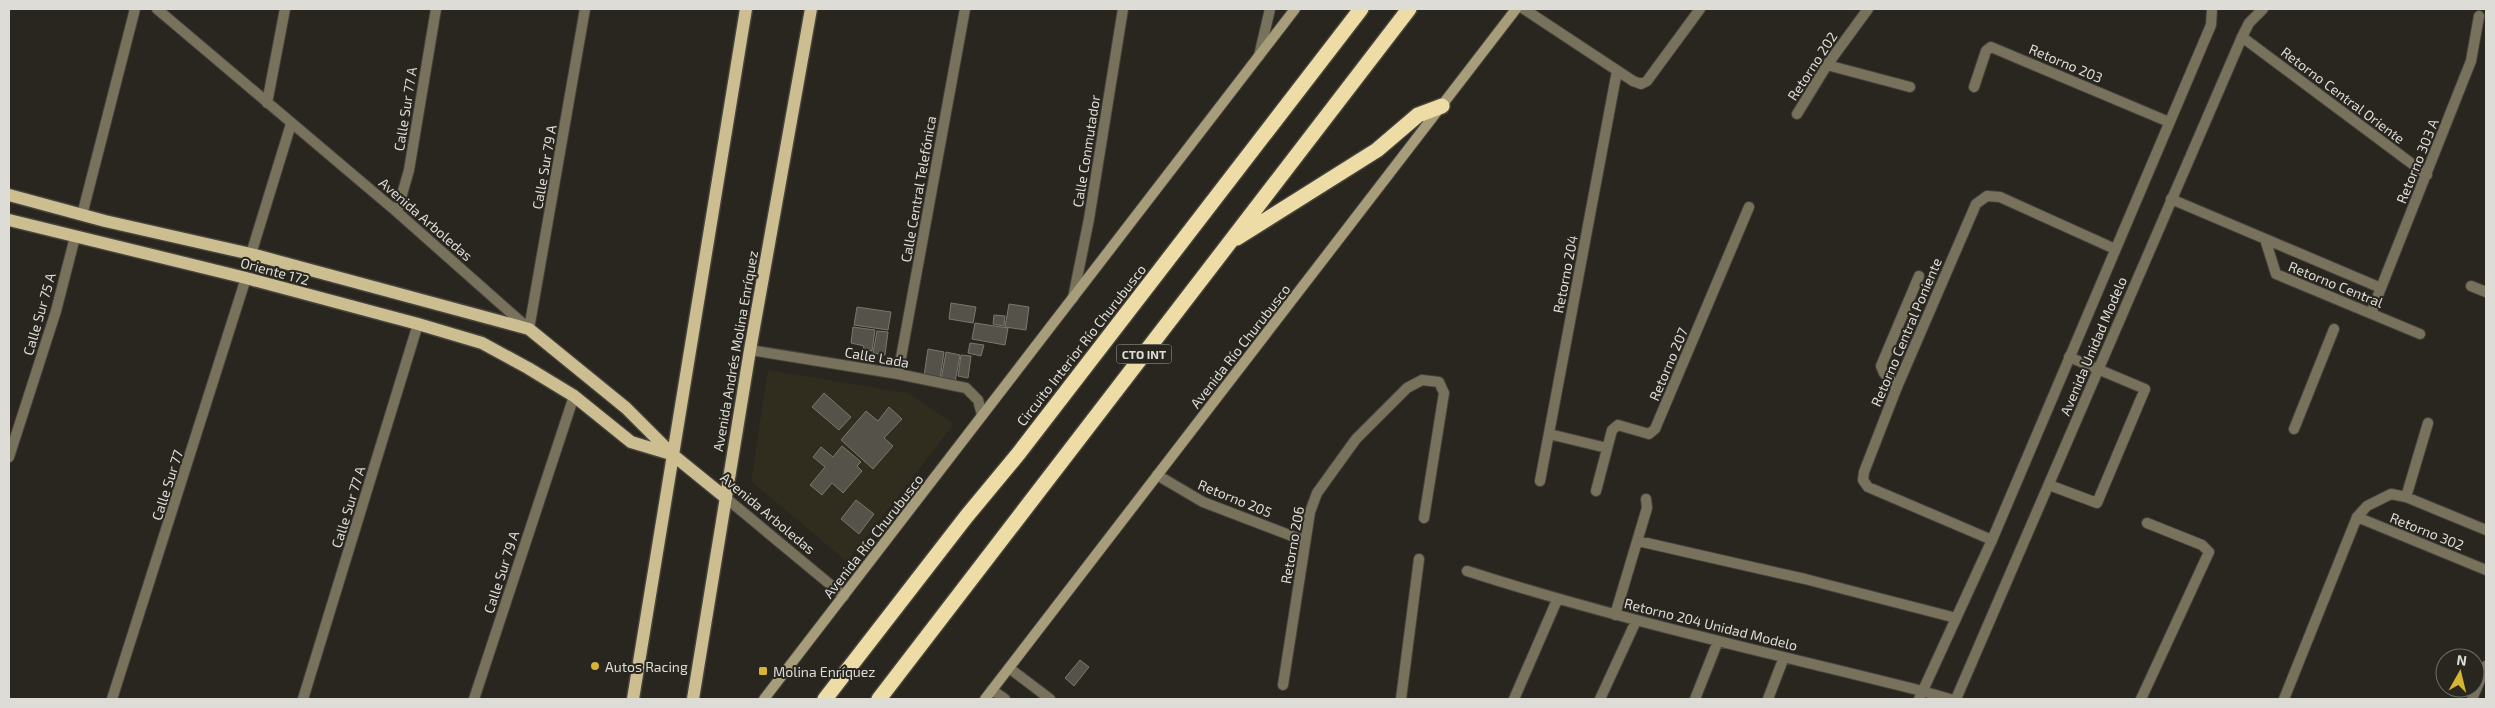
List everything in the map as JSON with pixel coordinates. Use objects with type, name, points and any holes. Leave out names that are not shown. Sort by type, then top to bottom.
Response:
[{"type":"highway","name":"Circuito Interior Río Churubusco","points":[[825,699],[1018,453],[1361,9]]},
{"type":"highway","name":"CTO INT","points":[[879,699],[1409,9]]},
{"type":"highway","points":[[1229,243],[1377,150],[1418,115],[1442,106]]},
{"type":"main road","points":[[633,699],[746,9]]},
{"type":"main road","name":"Avenida Andrés Molina Enríquez","points":[[694,699],[750,350],[811,9]]},
{"type":"main road","name":"Avenida Río Churubusco","points":[[764,699],[1295,9]]},
{"type":"main road","name":"Avenida Río Churubusco","points":[[985,699],[1516,9]]},
{"type":"main road","name":"Oriente 172","points":[[9,195],[82,215],[251,254],[530,329]]},
{"type":"main road","name":"Oriente 172","points":[[9,220],[246,278],[418,324],[482,343],[528,368]]},
{"type":"main road","name":"Avenida Arboledas","points":[[530,329],[626,408],[672,455],[726,498]]},
{"type":"main road","name":"Avenida Arboledas","points":[[528,368],[574,396],[631,442],[672,455]]},
{"type":"street","points":[[82,215],[135,9]]},
{"type":"street","name":"Avenida Arboledas","points":[[157,9],[397,212],[530,329]]},
{"type":"street","points":[[266,103],[285,9]]},
{"type":"street","name":"Calle Sur 77 A","points":[[397,212],[409,170],[436,9]]},
{"type":"street","name":"Calle Sur 79 A","points":[[530,329],[585,9]]},
{"type":"street","name":"Calle Central Telefónica","points":[[898,374],[965,9]]},
{"type":"street","name":"Calle Conmutador","points":[[1073,298],[1089,219],[1123,9]]},
{"type":"street","points":[[1259,56],[1270,9]]},
{"type":"street","points":[[1524,9],[1617,71],[1641,84],[1647,81],[1700,9]]},
{"type":"street","name":"Retorno 202","points":[[1797,114],[1827,65],[1868,9]]},
{"type":"street","name":"Avenida Unidad Modelo","points":[[1920,695],[1992,540],[2170,122],[2210,25],[2212,9]]},
{"type":"street","name":"Avenida Unidad Modelo","points":[[1956,699],[2242,37],[2249,23],[2264,9]]},
{"type":"street","name":"Retorno 303 A","points":[[2371,313],[2471,61],[2479,16]]},
{"type":"street","name":"Retorno Central Oriente","points":[[2242,37],[2427,175]]},
{"type":"street","name":"Retorno 203","points":[[1974,87],[1986,51],[1991,47],[2170,122]]},
{"type":"street","points":[[1827,65],[1910,87]]},
{"type":"street","name":"Retorno 204","points":[[1540,481],[1617,71]]},
{"type":"street","points":[[251,254],[291,124]]},
{"type":"street","name":"Retorno Central Poniente","points":[[1992,540],[1868,487],[1863,480],[1864,472],[1897,387],[1976,204],[1986,196],[2000,197],[2115,249]]},
{"type":"street","name":"Retorno Central","points":[[2171,199],[2381,288]]},
{"type":"street","name":"Retorno 207","points":[[1596,491],[1612,430],[1618,425],[1649,434],[1655,429],[1749,208]]},
{"type":"street","name":"Calle Sur 75 A","points":[[9,457],[56,311],[75,237]]},
{"type":"street","name":"Retorno Central","points":[[2264,239],[2276,274],[2420,334]]},
{"type":"street","points":[[1897,387],[1884,373],[1881,366],[1919,276]]},
{"type":"street","name":"Calle Sur 77","points":[[112,699],[246,278]]},
{"type":"street","points":[[2471,286],[2486,292]]},
{"type":"street","name":"Calle Sur 77 A","points":[[303,699],[418,324]]},
{"type":"street","points":[[2294,429],[2334,329]]},
{"type":"street","name":"Calle Lada","points":[[750,350],[898,374],[966,388],[978,400],[982,415]]},
{"type":"street","points":[[2049,485],[2097,503],[2145,389],[2069,357]]},
{"type":"street","name":"Retorno 206","points":[[1283,685],[1310,512],[1317,493],[1356,440],[1406,388],[1422,380],[1439,382],[1444,393],[1424,518]]},
{"type":"street","name":"Calle Sur 79 A","points":[[474,699],[574,396]]},
{"type":"street","points":[[2406,497],[2428,423]]},
{"type":"street","points":[[1549,434],[1607,448]]},
{"type":"street","name":"Retorno 205","points":[[1157,475],[1203,502],[1306,541]]},
{"type":"street","points":[[2284,699],[2357,517],[2367,506],[2391,494],[2406,497],[2486,530]]},
{"type":"street","name":"Avenida Arboledas","points":[[726,498],[844,596]]},
{"type":"street","points":[[1615,615],[1647,508],[1646,499]]},
{"type":"street","name":"Retorno 302","points":[[2357,517],[2486,570]]},
{"type":"street","points":[[2140,699],[2209,552],[2202,545],[2147,523]]},
{"type":"street","points":[[1638,541],[1805,579],[1956,618]]},
{"type":"street","points":[[1401,699],[1419,559]]},
{"type":"street","name":"Retorno 204 Unidad Modelo","points":[[1467,571],[1557,600],[1636,621],[1784,657],[1920,695],[1950,699]]},
{"type":"street","points":[[1514,699],[1557,600]]},
{"type":"street","points":[[1600,699],[1636,621]]},
{"type":"street","points":[[1694,699],[1718,641]]},
{"type":"street","points":[[1768,699],[1784,657]]},
{"type":"street","points":[[2472,699],[2486,666]]},
{"type":"street","points":[[1009,668],[1050,699]]},
{"type":"street","points":[[992,690],[1005,699]]},
{"type":"shaded area","points":[[768,370],[908,393],[954,424],[847,562],[751,481]]},
{"type":"building","points":[[951,303],[976,307],[973,323],[949,319]]},
{"type":"building","points":[[1009,304],[1029,307],[1026,330],[1005,327]]},
{"type":"building","points":[[857,307],[891,312],[888,330],[854,325]]},
{"type":"building","points":[[994,315],[1005,316],[1004,326],[993,324]]},
{"type":"building","points":[[975,323],[1008,328],[1005,345],[972,339]]},
{"type":"building","points":[[853,327],[875,330],[872,351],[863,349],[864,346],[851,343]]},
{"type":"building","points":[[877,331],[888,332],[885,355],[873,353]]},
{"type":"building","points":[[970,343],[984,345],[981,356],[968,353]]},
{"type":"building","points":[[928,349],[944,352],[940,379],[924,376]]},
{"type":"building","points":[[946,352],[960,355],[955,382],[941,380]]},
{"type":"building","points":[[961,355],[971,356],[968,378],[958,376]]},
{"type":"building","points":[[824,393],[851,417],[839,430],[812,407]]},
{"type":"building","points":[[889,407],[902,419],[884,438],[893,446],[873,469],[841,440],[866,411],[878,421]]},
{"type":"building","points":[[842,446],[861,462],[857,466],[862,471],[843,493],[832,483],[822,495],[810,485],[825,467],[813,457],[821,447],[833,457]]},
{"type":"building","points":[[856,500],[874,514],[859,534],[841,519]]},
{"type":"building","points":[[1080,660],[1089,667],[1074,686],[1065,678]]},
{"type":"place","name":"Autos Racing","points":[[595,666]]},
{"type":"place","name":"Molina Enríquez","points":[[763,671]]}]
